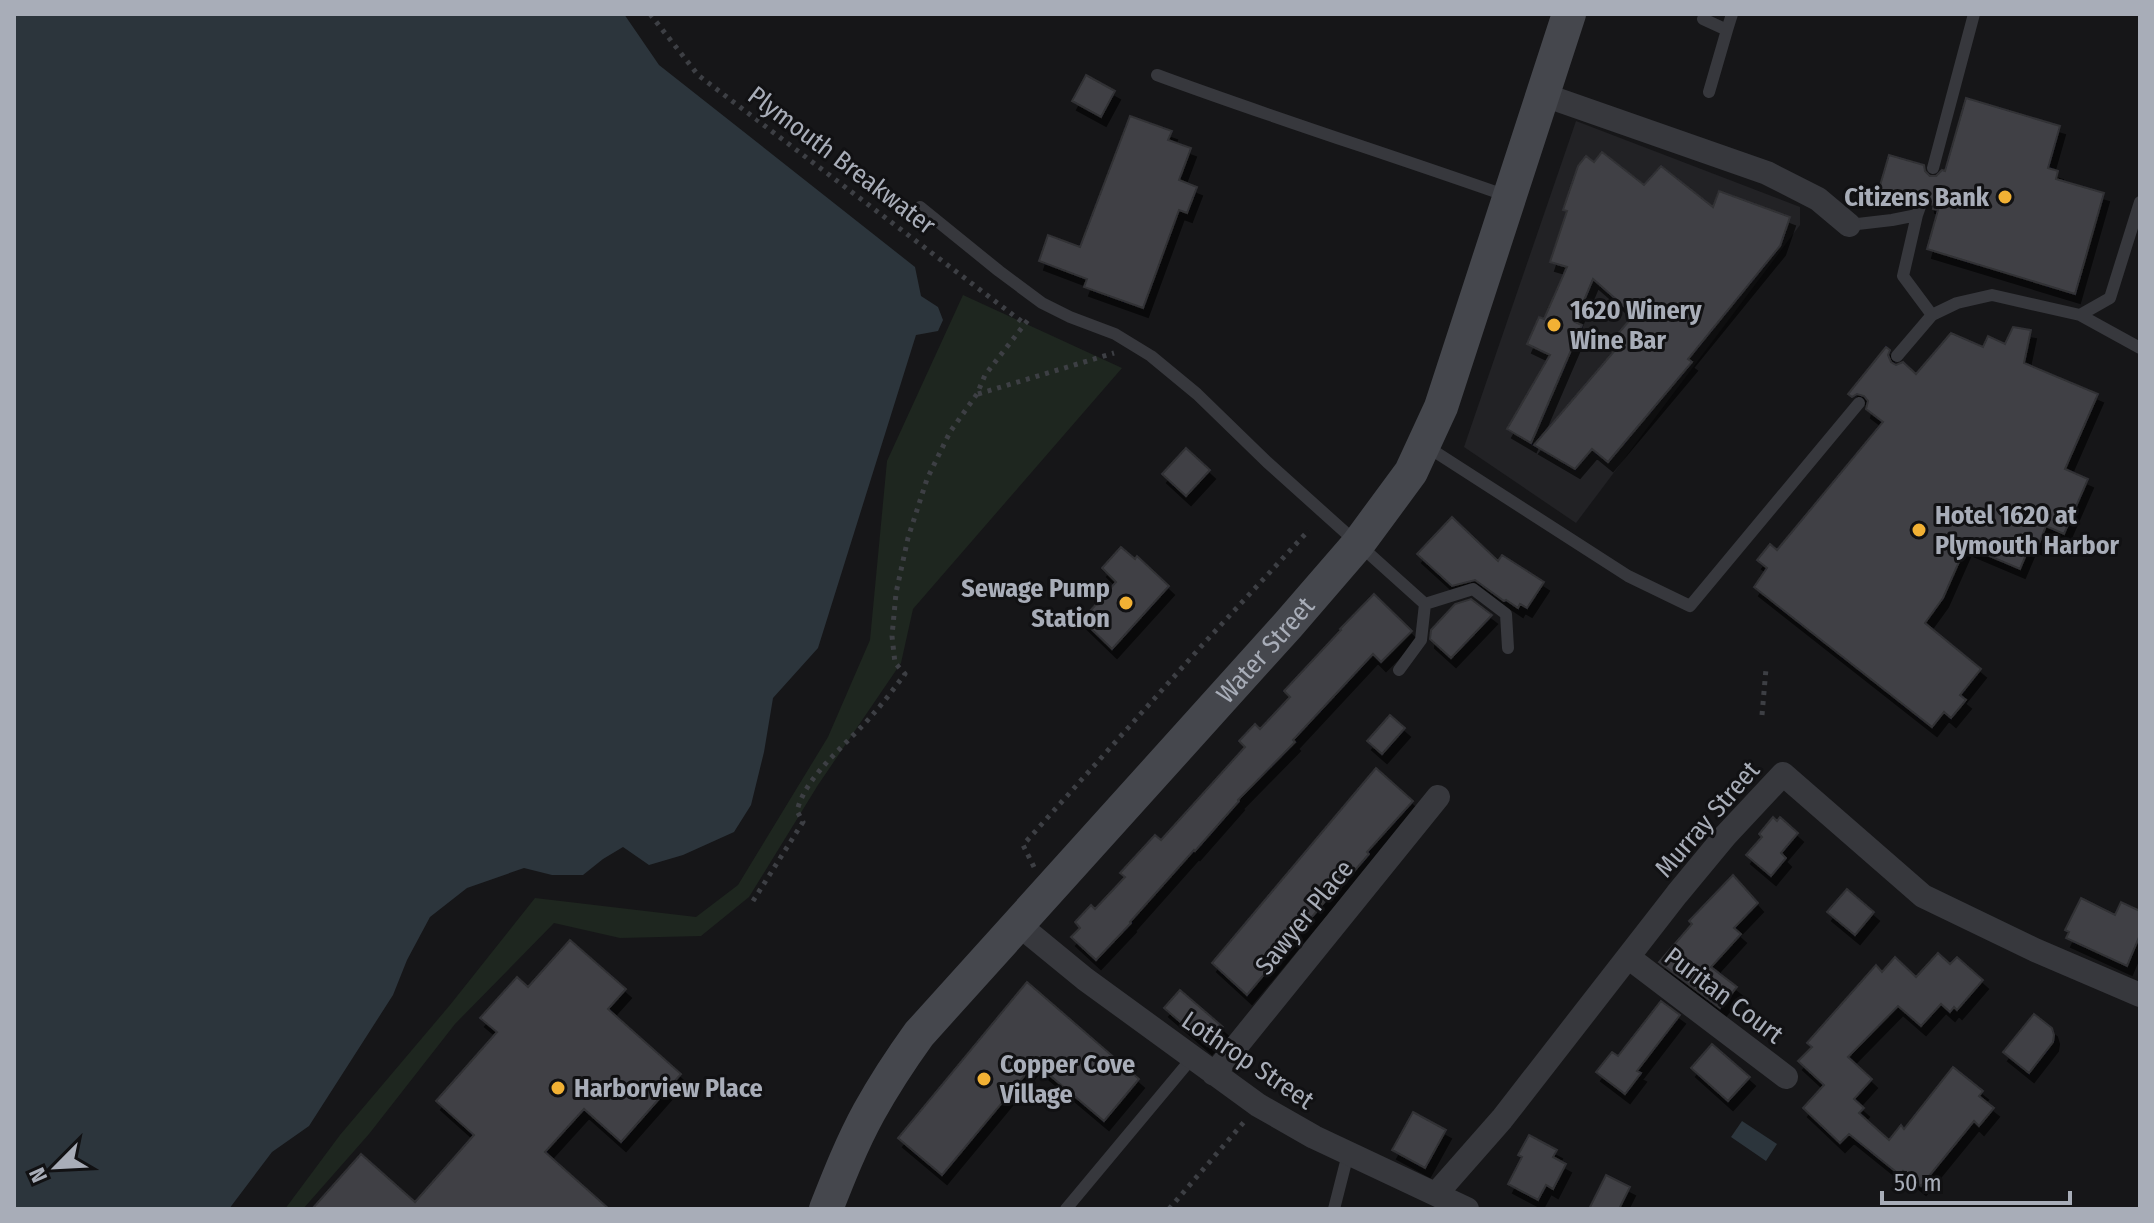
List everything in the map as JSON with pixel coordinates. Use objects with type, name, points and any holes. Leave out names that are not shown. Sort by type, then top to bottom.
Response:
[{"type":"main road","name":"Water Street","points":[[826,1209],[868,1113],[919,1034],[1210,713],[1358,544],[1411,472],[1441,407],[1569,14]]},
{"type":"street","points":[[1544,95],[1767,173],[1818,199],[1849,225]]},
{"type":"street","name":"Murray Street","points":[[1436,1194],[1502,1119],[1725,836],[1783,774],[1923,896],[2035,950],[2140,995]]},
{"type":"street","name":"Sawyer Place","points":[[1214,1074],[1438,797]]},
{"type":"street","name":"Lothrop Street","points":[[1018,924],[1085,979],[1258,1105],[1348,1154],[1467,1209]]},
{"type":"street","name":"Puritan Court","points":[[1628,957],[1786,1077]]},
{"type":"lane","points":[[1709,92],[1732,14]]},
{"type":"lane","points":[[1933,168],[1974,14]]},
{"type":"lane","points":[[1703,19],[1727,30]]},
{"type":"lane","points":[[1157,75],[1510,197]]},
{"type":"lane","points":[[1922,201],[1903,276],[1932,315]]},
{"type":"lane","points":[[2080,315],[2110,298],[2140,202]]},
{"type":"lane","points":[[920,207],[1042,303],[1115,334],[1151,356],[1197,394],[1425,604]]},
{"type":"lane","points":[[1849,225],[1917,215]]},
{"type":"lane","points":[[1897,356],[1932,315],[1957,303],[1992,295],[2080,315],[2140,348]]},
{"type":"lane","points":[[1423,445],[1628,576],[1690,606],[1859,403]]},
{"type":"lane","points":[[1425,604],[1473,589],[1506,614],[1508,648]]},
{"type":"lane","points":[[1399,670],[1421,640],[1425,604]]},
{"type":"lane","points":[[1066,1209],[1192,1058]]},
{"type":"lane","points":[[1334,1209],[1348,1154]]},
{"type":"path","name":"Plymouth Breakwater","points":[[650,14],[698,75],[1025,324]]},
{"type":"path","points":[[753,901],[803,822],[797,811],[801,797],[905,674],[895,663],[892,636],[896,593],[908,538],[927,479],[950,432],[977,394],[985,375],[1042,303]]},
{"type":"path","points":[[977,394],[1135,347]]},
{"type":"path","points":[[1034,868],[1023,845],[1309,530]]},
{"type":"path","points":[[1762,715],[1766,669]]},
{"type":"path","points":[[1169,1209],[1244,1121]]},
{"type":"shaded area","points":[[14,14],[624,14],[659,65],[915,267],[921,296],[938,307],[943,320],[938,331],[916,335],[818,648],[773,698],[751,805],[734,832],[683,855],[649,865],[623,847],[583,875],[552,875],[524,868],[467,888],[430,917],[393,995],[309,1126],[272,1152],[229,1209],[14,1209]]},
{"type":"shaded area","points":[[1576,121],[1800,207],[1800,225],[1576,523],[1464,447]]},
{"type":"shaded area","points":[[963,295],[1122,368],[913,609],[901,663],[818,785],[749,897],[701,936],[620,938],[554,923],[455,1024],[369,1134],[303,1209],[285,1209],[340,1135],[535,898],[696,917],[738,885],[828,737],[870,640],[887,461]]},
{"type":"shaded area","points":[[1742,1121],[1777,1144],[1766,1161],[1731,1137]]},
{"type":"building","points":[[1086,75],[1115,91],[1101,117],[1072,101]]},
{"type":"building","name":"Citizens Bank","points":[[1966,98],[2060,126],[2048,168],[2058,171],[2056,179],[2104,193],[2075,294],[1927,249],[1938,210],[1933,209],[1929,196],[1920,192],[1913,199],[1879,189],[1889,155],[1924,165],[1930,176],[1945,171]]},
{"type":"building","points":[[1130,116],[1172,131],[1168,140],[1191,148],[1179,180],[1197,187],[1187,213],[1179,210],[1143,308],[1084,287],[1087,279],[1039,261],[1048,235],[1080,247]]},
{"type":"building","points":[[1602,152],[1644,185],[1661,166],[1713,207],[1719,191],[1790,217],[1780,246],[1688,359],[1692,362],[1608,462],[1592,449],[1575,469],[1534,445],[1622,342],[1616,336],[1634,315],[1593,279],[1575,322],[1582,325],[1531,443],[1507,429],[1550,355],[1527,344],[1539,317],[1544,319],[1567,267],[1550,262],[1578,166],[1586,156],[1594,162]]},
{"type":"building","name":"Hotel 1620 at Plymouth Harbor","points":[[2013,327],[2031,330],[2024,363],[2098,394],[2065,469],[2088,479],[2064,534],[2046,526],[2038,546],[2031,543],[2020,569],[1966,546],[1943,598],[1925,623],[1981,669],[1960,695],[1966,700],[1951,718],[1944,712],[1932,727],[1754,587],[1767,568],[1757,560],[1770,544],[1777,550],[1883,422],[1866,409],[1868,401],[1864,396],[1857,394],[1852,397],[1848,394],[1886,347],[1890,350],[1888,355],[1891,362],[1896,365],[1903,362],[1916,374],[1951,333],[1983,347],[1988,336],[2005,344]]},
{"type":"building","points":[[1186,448],[1210,470],[1186,496],[1162,474]]},
{"type":"building","points":[[1452,517],[1498,561],[1502,555],[1544,582],[1527,608],[1520,604],[1518,608],[1504,601],[1475,580],[1452,586],[1417,554]]},
{"type":"building","name":"Sewage Pump Station","points":[[1121,547],[1135,559],[1137,556],[1169,586],[1112,649],[1082,620],[1116,582],[1102,568]]},
{"type":"building","points":[[1374,594],[1412,631],[1381,662],[1373,654],[1096,960],[1071,937],[1080,928],[1075,922],[1091,905],[1095,909],[1125,877],[1120,873],[1155,835],[1161,840],[1245,747],[1239,741],[1255,724],[1260,729],[1290,697],[1284,691]]},
{"type":"building","points":[[1471,599],[1492,615],[1451,658],[1430,639],[1431,630],[1455,604]]},
{"type":"building","points":[[1390,715],[1405,728],[1382,754],[1367,741]]},
{"type":"building","points":[[1376,768],[1413,801],[1247,995],[1212,963]]},
{"type":"building","points":[[1773,817],[1777,821],[1780,817],[1798,833],[1781,853],[1786,858],[1771,876],[1746,855],[1762,837],[1759,834]]},
{"type":"building","points":[[1733,875],[1758,903],[1734,928],[1741,934],[1711,967],[1737,987],[1720,1008],[1659,962],[1692,924],[1689,921]]},
{"type":"building","points":[[1847,889],[1874,912],[1855,935],[1827,912]]},
{"type":"building","points":[[2081,898],[2115,915],[2121,902],[2140,911],[2140,935],[2127,966],[2066,938],[2069,932],[2065,930]]},
{"type":"building","name":"Harborview Place","points":[[570,940],[626,989],[608,1009],[681,1074],[621,1142],[584,1109],[545,1152],[609,1209],[312,1209],[361,1154],[415,1202],[474,1135],[436,1101],[497,1032],[480,1018],[517,977],[528,987]]},
{"type":"building","points":[[1938,953],[1950,964],[1957,957],[1983,980],[1957,1010],[1954,1007],[1950,1012],[1941,1004],[1921,1026],[1898,1006],[1848,1057],[1872,1079],[1854,1099],[1864,1108],[1859,1113],[1889,1140],[1901,1125],[1904,1129],[1953,1067],[1983,1091],[1979,1096],[1994,1108],[1979,1126],[1974,1121],[1921,1186],[1903,1171],[1900,1175],[1849,1134],[1840,1143],[1803,1108],[1824,1085],[1798,1061],[1812,1047],[1807,1043],[1876,965],[1882,972],[1895,957],[1916,977]]},
{"type":"building","name":"Copper Cove Village","points":[[1027,982],[1139,1079],[1104,1121],[1035,1063],[942,1175],[898,1138]]},
{"type":"building","points":[[1180,990],[1223,1027],[1207,1045],[1164,1008]]},
{"type":"building","points":[[1661,1001],[1680,1015],[1637,1071],[1641,1073],[1625,1094],[1596,1072],[1612,1052],[1618,1056]]},
{"type":"building","points":[[2034,1014],[2052,1028],[2054,1035],[2053,1042],[2029,1073],[2003,1052]]},
{"type":"building","points":[[1712,1044],[1750,1077],[1728,1101],[1691,1068]]},
{"type":"building","points":[[1413,1112],[1446,1130],[1425,1168],[1392,1150]]},
{"type":"building","points":[[1529,1135],[1557,1150],[1553,1157],[1566,1164],[1553,1189],[1546,1185],[1538,1200],[1508,1184]]},
{"type":"building","points":[[1606,1175],[1630,1187],[1619,1209],[1589,1209]]},
{"type":"place","name":"Citizens Bank","points":[[2005,197]]},
{"type":"place","name":"1620 Winery Wine Bar","points":[[1554,325]]},
{"type":"place","name":"Hotel 1620 at Plymouth Harbor","points":[[1919,530]]},
{"type":"place","name":"Sewage Pump Station","points":[[1126,603]]},
{"type":"place","name":"Copper Cove Village","points":[[984,1079]]},
{"type":"place","name":"Harborview Place","points":[[558,1088]]}]
